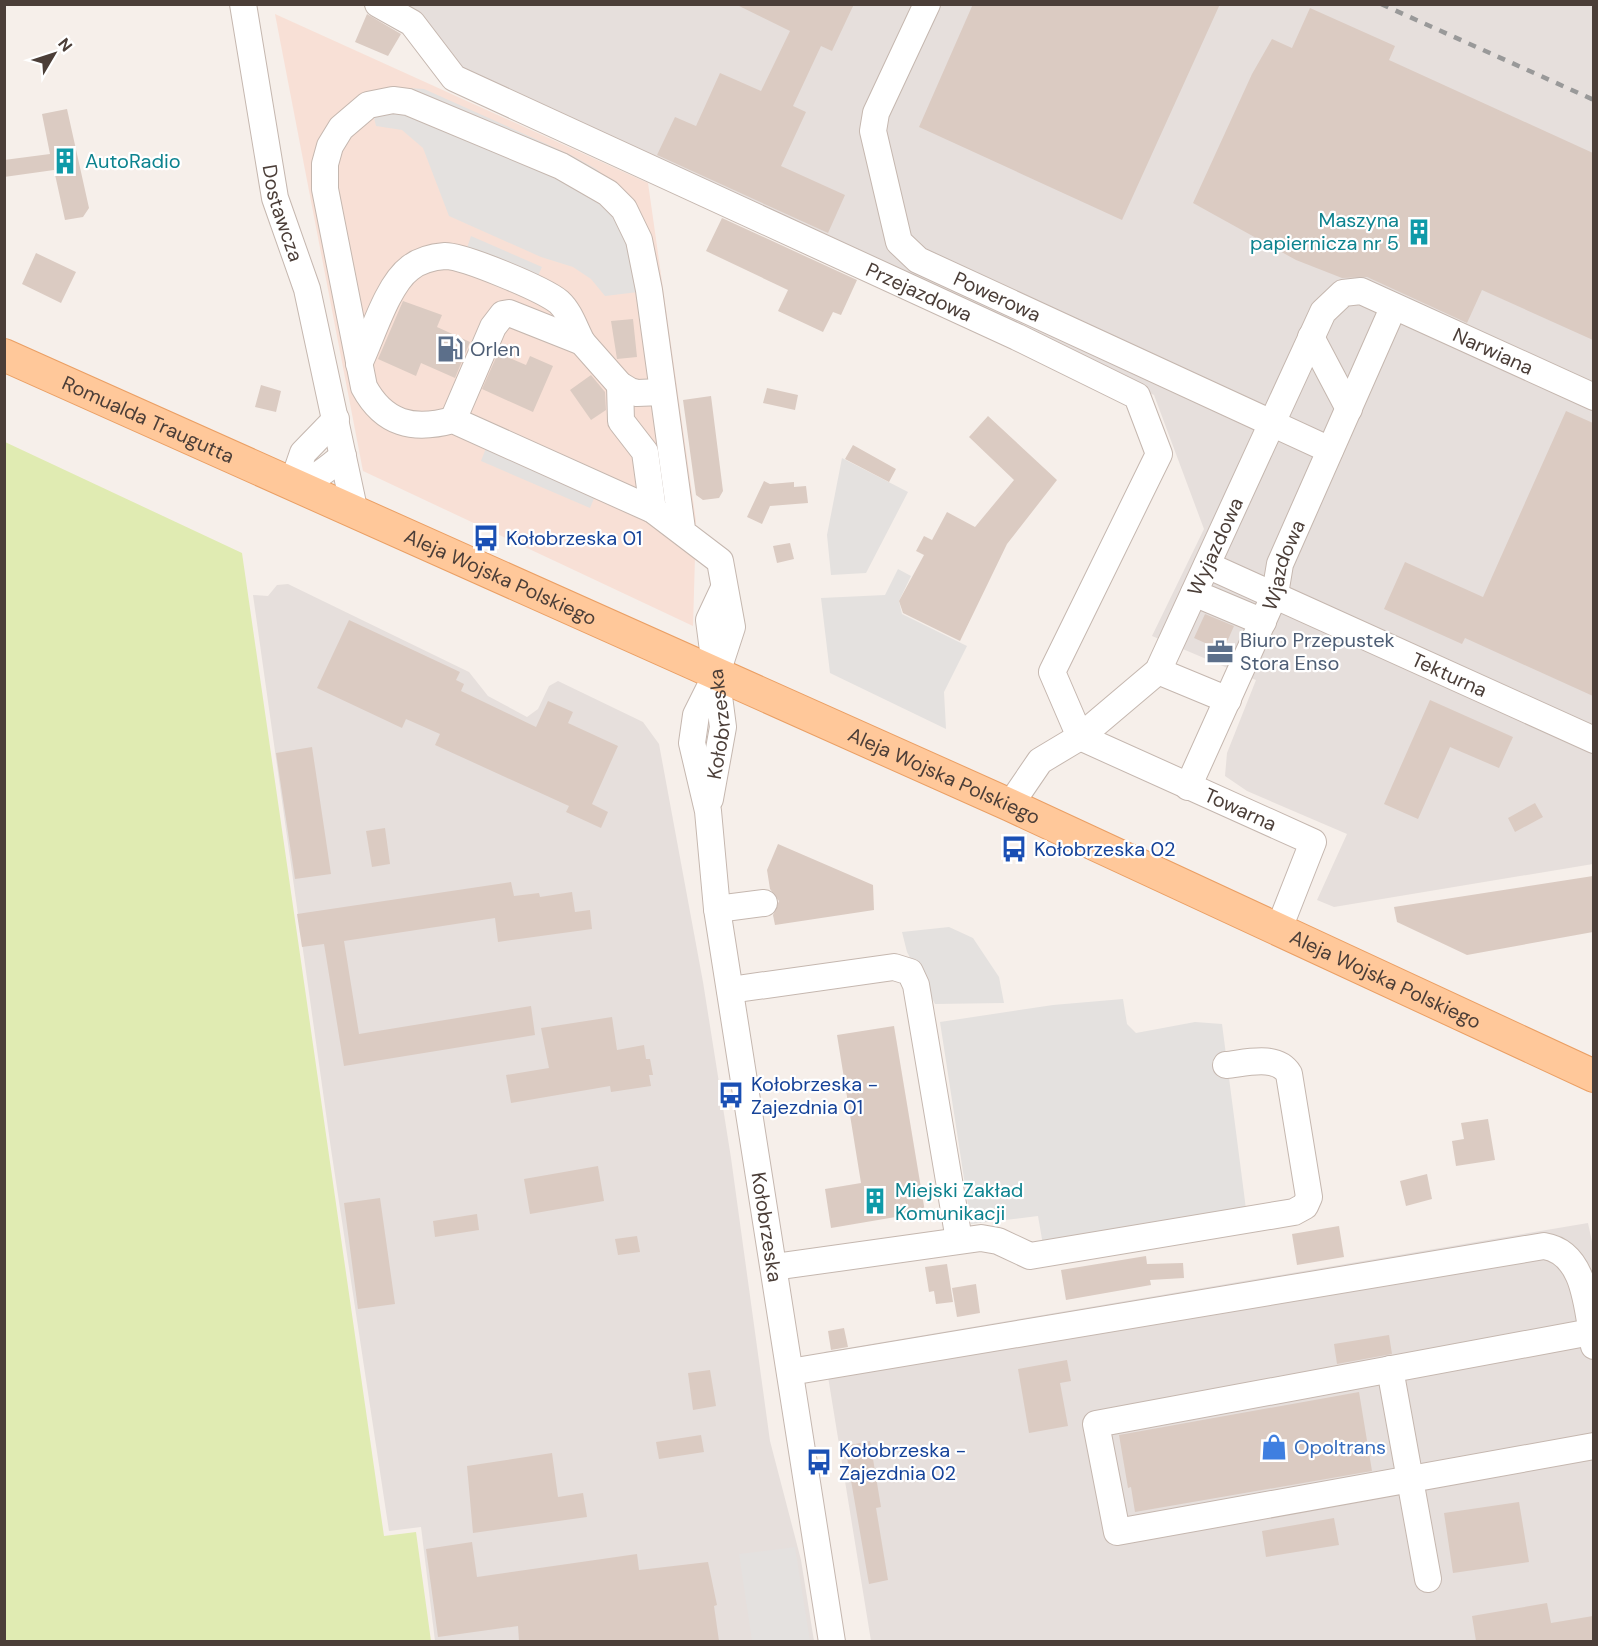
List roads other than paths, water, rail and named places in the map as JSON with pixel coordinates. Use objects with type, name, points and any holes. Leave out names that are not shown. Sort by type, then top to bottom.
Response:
[{"type":"main road","name":"Romualda Traugutta","points":[[4,355],[292,485]]},
{"type":"main road","name":"Aleja Wojska Polskiego","points":[[292,485],[717,673],[1010,806],[1593,1076]]},
{"type":"street","name":"Dostawcza","points":[[243,4],[275,198],[307,289],[355,513]]},
{"type":"street","name":"Przejazdowa","points":[[378,4],[411,23],[454,78],[908,287],[1137,396],[1159,454],[1052,672],[1080,737]]},
{"type":"street","name":"Powerowa","points":[[927,4],[876,113],[873,131],[899,242],[918,260],[1330,450]]},
{"type":"street","points":[[393,100],[408,102],[561,166],[608,193],[624,209],[639,240],[649,290],[682,529],[653,510],[453,420],[423,425],[395,419],[381,411],[364,387],[325,189],[325,164],[335,136],[351,117],[374,102],[393,100]]},
{"type":"street","points":[[359,364],[397,280],[411,267],[426,259],[446,256],[462,258],[550,296],[565,310],[582,342],[620,385],[637,393],[662,392]]},
{"type":"street","name":"Wyjazdowa","points":[[1010,806],[1040,761],[1080,737],[1158,671],[1323,312],[1343,293],[1361,291],[1393,308]]},
{"type":"street","name":"Narwiana","points":[[1393,308],[1593,394]]},
{"type":"street","name":"Wjazdowa","points":[[1188,787],[1275,594],[1280,564],[1393,308]]},
{"type":"street","points":[[453,420],[493,327],[503,314],[509,313],[582,342]]},
{"type":"street","points":[[1311,337],[1349,409]]},
{"type":"street","points":[[620,385],[621,421],[645,452],[653,510]]},
{"type":"street","points":[[336,419],[303,453],[292,485],[308,483],[343,456]]},
{"type":"street","name":"Kołobrzeska","points":[[682,529],[720,561],[724,588],[709,620],[723,727],[708,811],[717,909],[832,1641]]},
{"type":"street","name":"Tekturna","points":[[1208,565],[1593,740]]},
{"type":"street","points":[[1194,593],[1263,622]]},
{"type":"street","points":[[1158,671],[1228,700]]},
{"type":"street","name":"Towarna","points":[[1080,737],[1313,843],[1278,930]]},
{"type":"street","points":[[717,909],[764,903]]},
{"type":"street","points":[[730,990],[894,967],[910,972],[916,985],[936,1055],[959,1240]]},
{"type":"street","points":[[774,1267],[981,1238],[998,1242],[1013,1251],[1030,1256],[1294,1212],[1305,1206],[1309,1197],[1289,1074],[1285,1067],[1271,1062],[1226,1065]]},
{"type":"street","points":[[790,1372],[1544,1246],[1557,1248],[1573,1262],[1581,1282],[1592,1339],[1390,1369],[1096,1424],[1117,1532],[1593,1446]]},
{"type":"street","points":[[1390,1369],[1428,1579]]},
{"type":"railway","points":[[1381,4],[1594,100]]},
{"type":"place","name":"AutoRadio","points":[[65,161]]},
{"type":"place","name":"Maszyna papiernicza nr 5","points":[[1419,232]]},
{"type":"place","name":"Orlen","points":[[450,349]]},
{"type":"place","name":"Kołobrzeska 01","points":[[486,538]]},
{"type":"place","name":"Biuro Przepustek Stora Enso","points":[[1220,652]]},
{"type":"place","name":"Kołobrzeska 02","points":[[1014,849]]},
{"type":"place","name":"Kołobrzeska - Zajezdnia 01","points":[[731,1095]]},
{"type":"place","name":"Miejski Zakład Komunikacji","points":[[875,1201]]},
{"type":"place","name":"Opoltrans","points":[[1274,1447]]},
{"type":"place","name":"Kołobrzeska - Zajezdnia 02","points":[[819,1462]]}]
